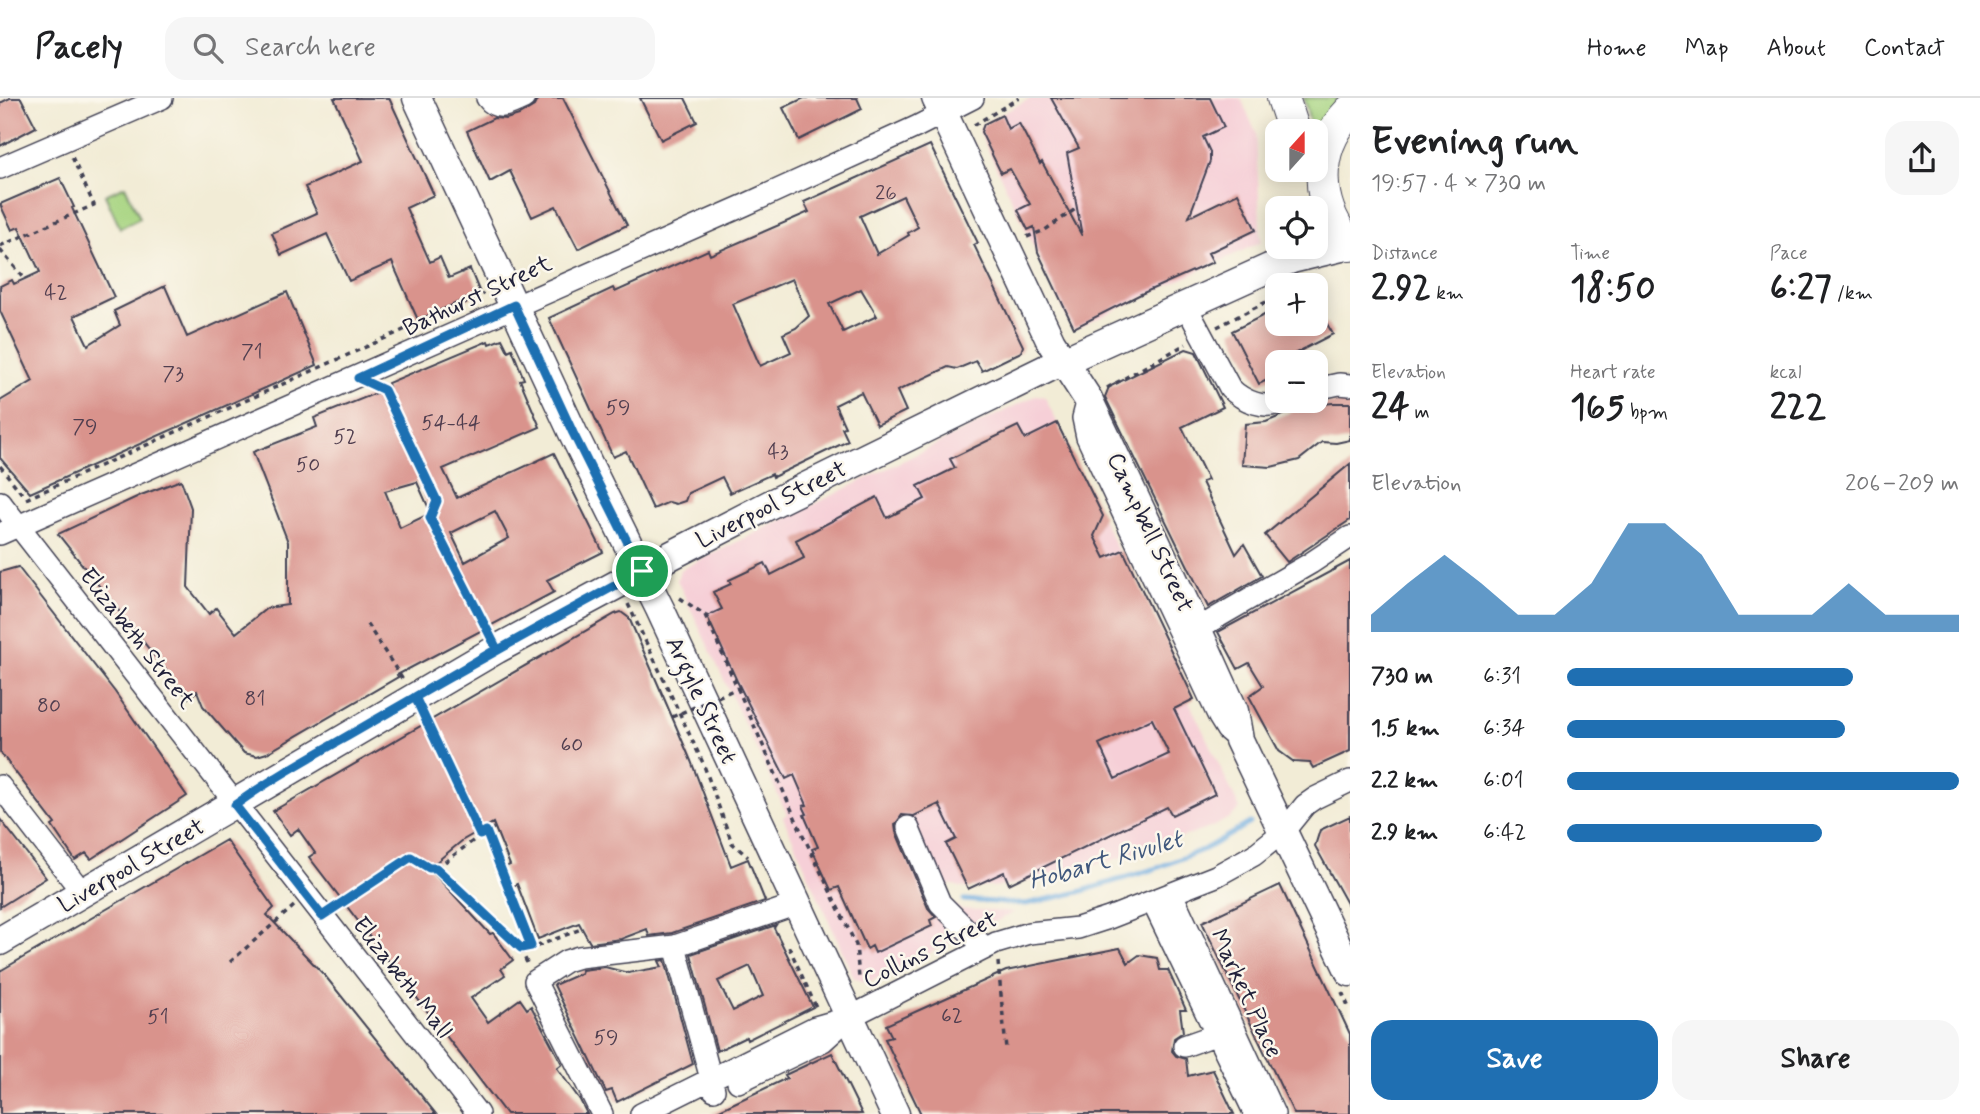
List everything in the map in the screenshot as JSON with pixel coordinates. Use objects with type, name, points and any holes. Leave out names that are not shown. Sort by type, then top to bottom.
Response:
[{"type":"highway","points":[[1283,98],[1290,119]]},
{"type":"highway","points":[[1344,238],[1324,199],[1323,161],[1331,137],[1350,111]]},
{"type":"highway","points":[[1314,182],[1344,238]]},
{"type":"main road","name":"Argyle Street","points":[[417,98],[573,433],[642,571],[786,908],[850,1017],[895,1114]]},
{"type":"main road","name":"Campbell Street","points":[[940,106],[1051,342],[1087,399],[1197,629],[1234,711],[1239,740],[1350,972]]},
{"type":"main road","name":"Liverpool Street","points":[[0,942],[497,649],[771,503],[1064,360],[1344,238]]},
{"type":"street","points":[[0,168],[162,98]]},
{"type":"street","points":[[487,98],[494,106],[501,108],[524,98]]},
{"type":"street","name":"Bathurst Street","points":[[9,530],[745,205],[940,106],[973,98]]},
{"type":"street","points":[[1186,306],[1230,388],[1241,399],[1253,404],[1265,404]]},
{"type":"street","points":[[1328,386],[1350,385]]},
{"type":"street","points":[[1087,399],[1083,418],[1087,437],[1219,717],[1227,730],[1239,740]]},
{"type":"street","name":"Elizabeth Street","points":[[0,502],[9,530],[235,805]]},
{"type":"street","points":[[1197,629],[1311,563],[1350,537]]},
{"type":"street","name":"Collins Street","points":[[713,1086],[823,1041],[850,1017],[990,945],[1029,933],[1078,929],[1216,876],[1254,855],[1283,831],[1305,805],[1350,781]]},
{"type":"street","points":[[0,786],[82,892]]},
{"type":"street","name":"Elizabeth Mall","points":[[235,805],[478,1114]]},
{"type":"street","points":[[908,827],[940,903],[990,945]]},
{"type":"street","name":"Market Place","points":[[1162,897],[1225,1031],[1255,1114]]},
{"type":"street","points":[[602,1114],[535,981],[579,957],[675,946],[786,908]]},
{"type":"street","points":[[675,946],[713,1086]]},
{"type":"street","points":[[1184,1046],[1225,1031]]},
{"type":"street","name":"Market Place","points":[[1225,1031],[1274,1114]]},
{"type":"street","points":[[640,1114],[713,1086]]},
{"type":"street","points":[[673,1114],[713,1086]]},
{"type":"path","points":[[974,124],[1019,98]]},
{"type":"path","points":[[25,279],[0,248],[94,205],[64,140]]},
{"type":"path","points":[[1005,247],[1045,230],[1077,208]]},
{"type":"path","points":[[0,466],[24,497],[487,293]]},
{"type":"path","points":[[1087,399],[1265,303]]},
{"type":"path","points":[[358,378],[384,390],[437,501],[430,518],[497,649]]},
{"type":"path","points":[[673,592],[705,615],[801,831],[856,945],[859,987]]},
{"type":"path","points":[[625,601],[631,607],[703,763],[732,843],[747,855],[753,866]]},
{"type":"path","points":[[367,624],[415,697],[480,835]]},
{"type":"path","points":[[672,717],[740,687]]},
{"type":"path","points":[[322,916],[411,857],[429,868],[436,868],[480,835],[494,828]]},
{"type":"path","points":[[486,831],[531,946]]},
{"type":"path","points":[[436,868],[521,948],[535,947],[581,929]]},
{"type":"path","points":[[457,897],[462,893]]},
{"type":"path","points":[[229,962],[306,896]]},
{"type":"path","points":[[786,908],[817,1009]]},
{"type":"path","points":[[990,945],[1006,1049]]},
{"type":"shaded area","points":[[1031,98],[1241,98],[1256,133],[1261,242],[1073,330],[979,131],[983,124]]},
{"type":"shaded area","points":[[1037,395],[1045,397],[1240,809],[1210,828],[1110,861],[1007,886],[964,888],[950,884],[945,898],[960,909],[1015,912],[867,983],[854,978],[783,817],[787,814],[677,580],[680,570]]},
{"type":"green space","points":[[1304,98],[1339,98],[1324,119],[1309,119]]},
{"type":"green space","points":[[125,186],[140,218],[120,228],[105,195]]},
{"type":"building","points":[[10,98],[21,98],[36,127],[0,146],[0,103]]},
{"type":"building","points":[[334,98],[389,98],[434,195],[406,208],[430,262],[440,257],[449,278],[470,269],[480,293],[418,320],[392,262],[349,281],[327,234],[281,255],[272,233],[317,213],[305,187],[363,161]]},
{"type":"building","points":[[538,98],[563,98],[627,225],[578,249],[556,206],[532,217],[510,171],[490,182],[467,131],[494,118],[506,119],[519,115],[534,106]]},
{"type":"building","points":[[640,98],[685,98],[697,122],[661,140]]},
{"type":"building","points":[[804,98],[857,98],[862,109],[799,140],[783,108]]},
{"type":"building","points":[[1051,98],[1210,98],[1224,127],[1203,137],[1210,152],[1210,161],[1189,217],[1238,193],[1256,230],[1208,253],[1213,262],[1074,328],[1038,252],[1034,227],[1028,230],[1018,210],[1030,204],[1010,169],[1001,173],[981,132],[984,124],[1002,115],[1008,129],[1019,123],[1082,236],[1067,153],[1079,148]]},
{"type":"building","points":[[930,145],[978,243],[974,245],[1023,346],[1021,352],[982,371],[976,361],[957,369],[948,367],[897,391],[906,411],[877,425],[861,392],[835,405],[848,441],[773,477],[772,474],[730,493],[722,477],[688,493],[685,501],[676,504],[669,502],[653,509],[626,451],[613,457],[549,318],[613,288],[615,292],[708,250],[710,255],[809,212],[804,202]],"holes":[[[903,196],[918,227],[877,254],[860,216]],[[792,279],[809,316],[796,328],[783,334],[791,352],[760,366],[733,304]],[[861,289],[877,316],[843,332],[829,304]]]},
{"type":"building","points":[[60,178],[114,297],[74,316],[88,345],[120,325],[114,311],[165,286],[187,337],[287,292],[317,365],[30,493],[0,458],[0,401],[33,381],[0,311],[0,286],[12,280],[14,284],[40,272],[19,227],[12,230],[0,204]]},
{"type":"building","points":[[1265,314],[1265,336],[1328,336],[1328,326],[1333,334],[1302,350],[1265,350],[1265,381],[1259,384],[1232,331]]},
{"type":"building","points":[[502,339],[508,351],[512,349],[524,379],[520,380],[540,427],[443,469],[457,498],[554,453],[603,552],[547,580],[554,592],[397,675],[398,677],[267,753],[257,756],[244,753],[203,706],[197,691],[188,698],[58,534],[141,495],[181,480],[191,508],[188,587],[209,614],[216,608],[236,633],[267,608],[288,605],[288,542],[253,452],[317,427],[314,418],[389,388],[388,383],[488,341],[489,344]],"holes":[[[417,482],[431,513],[400,528],[385,491]],[[495,511],[509,538],[465,562],[451,533]]]},
{"type":"building","points":[[1186,349],[1196,352],[1223,407],[1182,427],[1208,480],[1202,482],[1236,554],[1244,544],[1262,576],[1208,607],[1105,397],[1109,387]]},
{"type":"building","points":[[1350,403],[1350,440],[1322,442],[1299,460],[1271,467],[1242,465],[1245,424],[1266,422],[1288,413],[1328,413],[1328,404]]},
{"type":"building","points":[[1057,423],[1103,516],[1094,536],[1105,558],[1123,550],[1194,699],[1174,709],[1215,794],[1172,815],[1167,807],[1009,884],[1004,872],[968,889],[946,844],[956,839],[939,804],[914,816],[902,815],[895,825],[896,832],[928,908],[936,917],[930,920],[932,926],[875,953],[872,946],[867,949],[839,887],[831,890],[812,849],[818,847],[804,815],[807,814],[803,806],[807,805],[794,775],[786,779],[707,616],[722,609],[713,592],[731,584],[729,580],[765,563],[771,575],[804,558],[796,540],[877,497],[887,518],[925,499],[918,486],[955,468],[950,459],[1018,426],[1025,439]],"holes":[[[1152,719],[1169,754],[1115,779],[1099,744]]]},
{"type":"building","points":[[1350,464],[1350,520],[1287,562],[1265,535]]},
{"type":"building","points":[[1350,561],[1350,751],[1313,768],[1310,763],[1294,762],[1279,751],[1249,696],[1263,686],[1249,663],[1238,669],[1218,632]]},
{"type":"building","points":[[18,567],[115,692],[187,796],[91,859],[86,853],[75,860],[52,826],[55,824],[0,752],[0,572]]},
{"type":"building","points":[[621,612],[629,618],[657,682],[731,866],[748,859],[765,901],[672,933],[649,936],[647,929],[621,939],[590,943],[579,923],[538,939],[517,884],[511,887],[503,868],[510,865],[493,823],[463,840],[429,868],[490,934],[493,933],[513,960],[501,969],[505,975],[471,998],[488,1022],[520,999],[527,1009],[531,1006],[562,1064],[557,1068],[587,1114],[506,1114],[309,857],[315,853],[298,829],[290,835],[273,811]]},
{"type":"building","points":[[1350,816],[1350,909],[1315,846],[1320,830]]},
{"type":"building","points":[[0,819],[46,878],[0,907]]},
{"type":"building","points":[[226,840],[274,908],[267,915],[326,977],[436,1114],[0,1114],[0,971]]},
{"type":"building","points":[[1280,885],[1350,1034],[1350,1114],[1294,1114],[1202,922]]},
{"type":"building","points":[[776,925],[774,928],[813,1007],[747,1040],[746,1037],[717,1051],[691,954]],"holes":[[[750,966],[763,996],[733,1011],[718,981]]]},
{"type":"building","points":[[1120,948],[1128,963],[1139,955],[1157,958],[1160,970],[1168,970],[1186,1010],[1180,1010],[1183,1032],[1174,1038],[1172,1051],[1176,1056],[1186,1059],[1188,1076],[1213,1070],[1234,1114],[921,1114],[885,1039],[892,1037],[886,1025],[1006,971]]},
{"type":"building","points":[[665,960],[693,1064],[617,1102],[612,1090],[606,1092],[554,985],[581,973],[582,970],[605,967],[628,973],[662,967],[659,961]]},
{"type":"building","points":[[832,1053],[862,1114],[711,1114],[787,1078],[785,1075]]},
{"type":"waterway","name":"Hobart Rivulet","points":[[964,900],[1026,904],[1079,892],[1154,869],[1205,849],[1250,823]]},
{"type":"route","points":[[642,571],[497,649],[265,784],[235,805],[322,916],[411,857],[429,868],[436,868],[521,948],[531,946],[486,831],[480,835],[415,697],[497,649],[430,518],[437,501],[384,390],[358,378],[514,305],[573,433],[642,571]]}]
